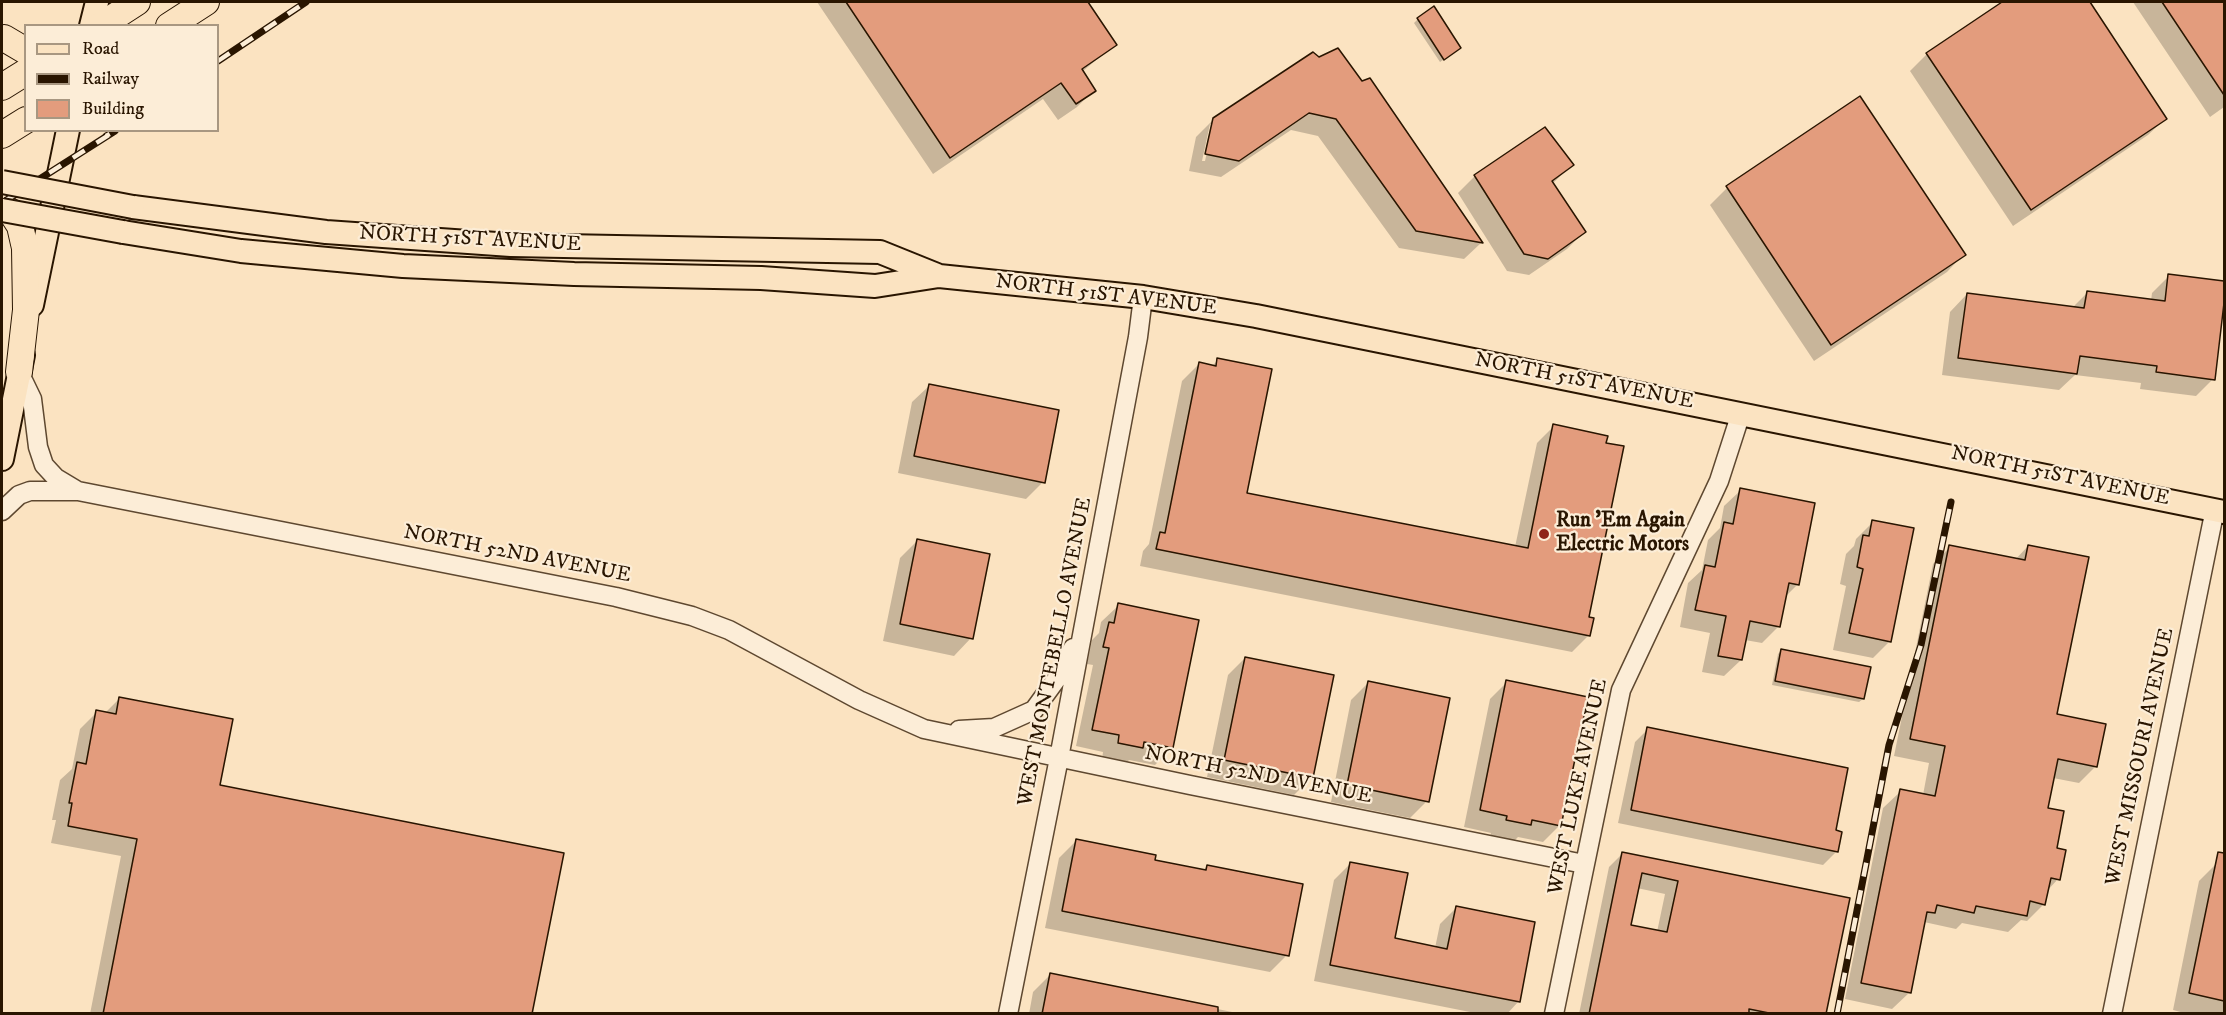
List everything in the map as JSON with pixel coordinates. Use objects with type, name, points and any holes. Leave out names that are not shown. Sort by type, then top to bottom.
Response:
[{"type":"highway","points":[[106,16],[137,2]]},
{"type":"highway","points":[[172,24],[206,2]]},
{"type":"highway","points":[[10,87],[24,74]]},
{"type":"highway","points":[[2,208],[11,212],[20,225],[25,248],[26,310],[19,372]]},
{"type":"main road","points":[[2,459],[68,132]]},
{"type":"main road","name":"NORTH 51ST AVENUE","points":[[2,182],[132,207],[326,232],[490,244],[880,252],[939,276]]},
{"type":"main road","name":"NORTH 51ST AVENUE","points":[[2,208],[123,232],[298,258],[472,270],[761,278],[875,286],[939,276],[1143,297],[1268,318],[2220,510]]},
{"type":"street","name":"WEST MONTEBELLO AVENUE","points":[[1008,1014],[1059,758],[1136,348],[1143,297]]},
{"type":"street","name":"NORTH 52ND AVENUE","points":[[19,372],[32,399],[38,447],[44,465],[56,478],[78,491]]},
{"type":"street","name":"WEST LUKE AVENUE","points":[[1554,1014],[1621,690],[1719,481],[1741,413]]},
{"type":"street","name":"NORTH 52ND AVENUE","points":[[2,512],[19,495],[30,491],[78,491],[616,597],[692,616],[761,645],[859,700],[924,729],[1584,864]]},
{"type":"street","name":"WEST MISSOURI AVENUE","points":[[2112,1014],[2220,510]]},
{"type":"street","name":"NORTH 52ND AVENUE","points":[[924,729],[977,731],[1008,723],[1034,710],[1058,677],[1082,630]]},
{"type":"building","points":[[846,2],[1088,2],[1117,45],[1082,69],[1096,91],[1076,104],[1061,83],[950,158]]},
{"type":"building","points":[[2002,2],[2090,2],[2167,119],[2031,210],[1926,53]]},
{"type":"building","points":[[2162,2],[2224,2],[2224,95]]},
{"type":"building","points":[[1434,6],[1461,48],[1444,60],[1417,18]]},
{"type":"building","points":[[1338,48],[1362,81],[1370,78],[1483,243],[1416,231],[1336,119],[1309,113],[1239,161],[1205,154],[1213,118],[1313,52],[1319,57]]},
{"type":"building","points":[[1860,96],[1966,255],[1831,345],[1726,186]]},
{"type":"building","points":[[1545,127],[1574,165],[1552,181],[1586,232],[1548,259],[1524,254],[1474,175]]},
{"type":"building","points":[[2168,274],[2224,281],[2224,303],[2215,380],[2156,372],[2157,366],[2080,356],[2077,374],[1958,358],[1967,293],[2084,308],[2087,291],[2165,301]]},
{"type":"building","points":[[1217,358],[1272,369],[1247,493],[1528,548],[1553,424],[1608,436],[1606,443],[1624,446],[1589,617],[1594,618],[1590,636],[1156,549],[1160,532],[1165,533],[1199,362],[1216,366]]},
{"type":"building","points":[[929,384],[1059,410],[1045,483],[914,456]]},
{"type":"building","points":[[1740,488],[1815,503],[1799,585],[1789,583],[1780,627],[1750,621],[1742,660],[1718,656],[1726,616],[1695,610],[1705,565],[1715,567],[1724,522],[1733,524]]},
{"type":"building","points":[[1872,520],[1914,528],[1891,642],[1849,633],[1863,569],[1857,567],[1863,535],[1869,536]]},
{"type":"building","points":[[917,539],[990,554],[973,639],[900,624]]},
{"type":"building","points":[[1949,545],[2025,560],[2028,545],[2089,557],[2057,714],[2106,724],[2097,767],[2058,759],[2048,808],[2064,811],[2057,848],[2066,850],[2060,880],[2051,878],[2045,905],[2030,901],[2027,916],[1976,906],[1974,913],[1937,905],[1935,913],[1927,912],[1911,993],[1861,983],[1900,789],[1935,796],[1945,746],[1910,739]]},
{"type":"building","points":[[1118,603],[1199,620],[1173,748],[1144,742],[1143,748],[1118,743],[1119,735],[1092,730],[1109,648],[1103,647],[1109,622],[1114,623]]},
{"type":"building","points":[[1781,649],[1871,667],[1864,699],[1775,681]]},
{"type":"building","points":[[1245,657],[1334,675],[1313,778],[1224,760]]},
{"type":"building","points":[[1506,680],[1588,697],[1561,826],[1532,820],[1531,825],[1506,820],[1507,816],[1480,810]]},
{"type":"building","points":[[1368,681],[1450,698],[1429,802],[1347,785]]},
{"type":"building","points":[[119,697],[233,719],[220,785],[564,853],[532,1014],[103,1014],[137,839],[68,826],[72,803],[69,803],[77,762],[86,764],[96,710],[116,714]]},
{"type":"building","points":[[1647,727],[1848,768],[1836,830],[1842,832],[1838,852],[1631,810]]},
{"type":"building","points":[[1076,839],[1156,855],[1155,860],[1206,870],[1207,865],[1303,884],[1289,956],[1062,911]]},
{"type":"building","points":[[1622,852],[1850,898],[1826,1014],[1774,1014],[1749,1009],[1749,1014],[1589,1014]],"holes":[[[1642,873],[1678,881],[1667,932],[1631,925]]]},
{"type":"building","points":[[2218,852],[2224,853],[2224,1001],[2189,993]]},
{"type":"building","points":[[1350,862],[1408,873],[1395,938],[1447,949],[1456,906],[1535,922],[1520,1002],[1330,965]]},
{"type":"building","points":[[1050,973],[1218,1007],[1218,1014],[1042,1014]]},
{"type":"railway","points":[[219,60],[306,2]]},
{"type":"railway","points":[[2,203],[113,132]]},
{"type":"railway","points":[[106,136],[113,132]]},
{"type":"railway","points":[[1837,1014],[1889,745],[1921,645],[1951,502]]},
{"type":"place","name":"Run 'Em Again Electric Motors","points":[[1544,534]]}]
